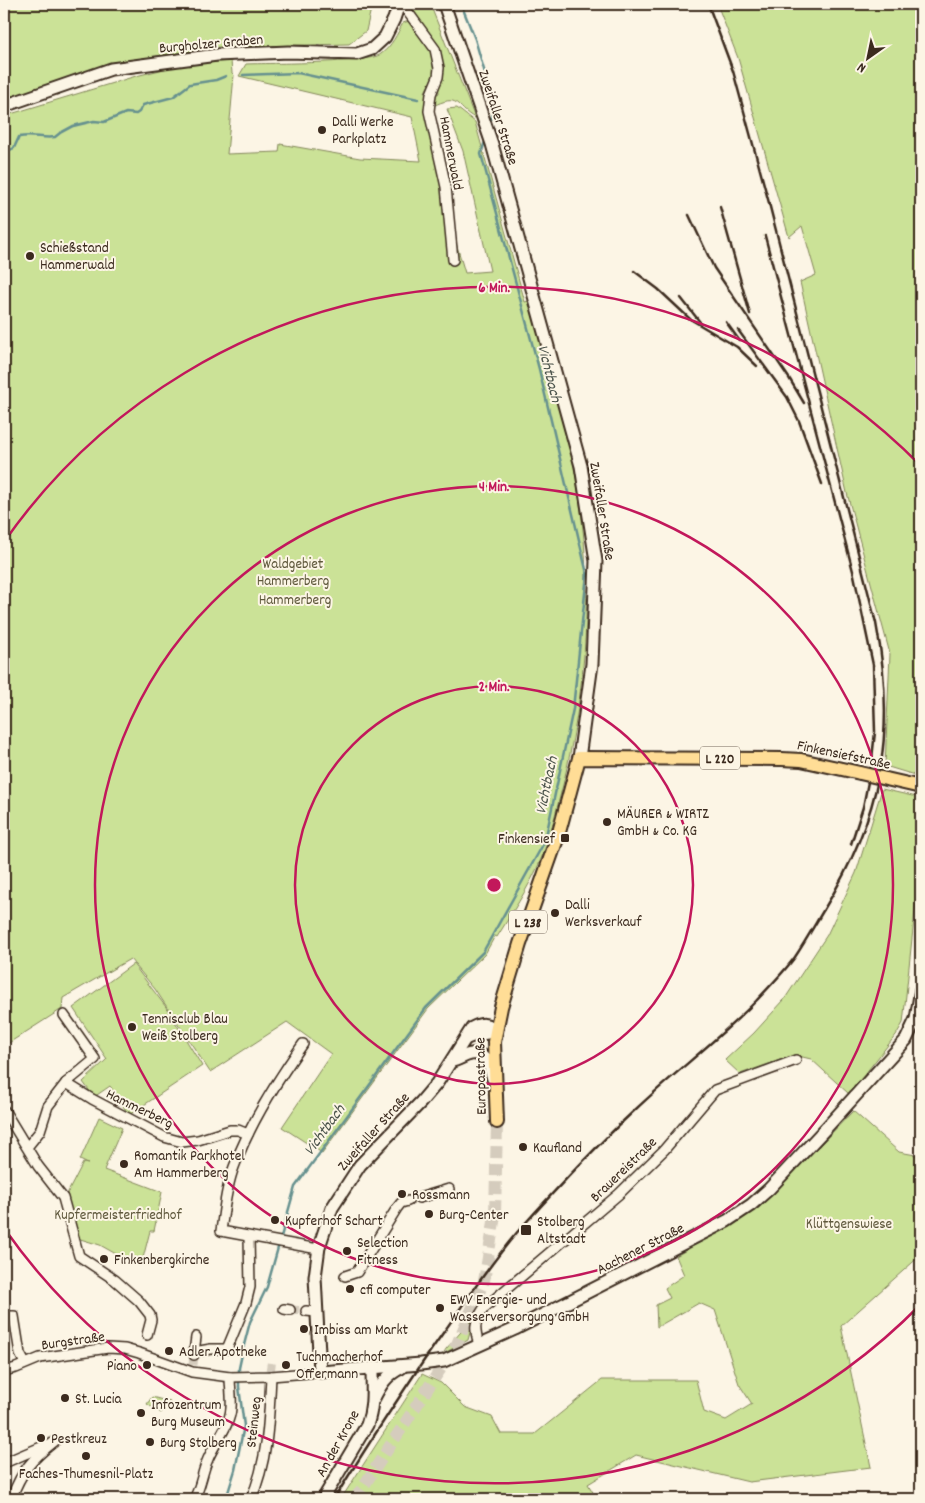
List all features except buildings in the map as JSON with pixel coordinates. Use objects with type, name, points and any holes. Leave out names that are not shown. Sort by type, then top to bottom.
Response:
[{"type":"main road","name":"Finkensiefstraße","points":[[579,758],[801,760],[921,787]]},
{"type":"main road","name":"Zweifaller Straße","points":[[496,1029],[510,976],[558,836],[579,758]]},
{"type":"main road","name":"Europastraße","points":[[496,1029],[494,1042],[497,1122]]},
{"type":"street","name":"Burgholzer Graben","points":[[4,106],[111,70],[217,55],[288,52],[357,54],[372,49],[385,37],[400,4]]},
{"type":"street","name":"Hammerwald","points":[[400,4],[435,49],[439,68],[438,77],[431,94],[429,111],[446,187],[453,260]]},
{"type":"street","name":"Zweifaller Straße","points":[[444,4],[492,144],[556,371],[580,466],[596,562],[592,664],[579,758]]},
{"type":"street","name":"Aachener Straße","points":[[270,1374],[372,1369],[444,1361],[515,1329],[727,1221],[751,1205],[828,1127],[917,1028],[916,1019],[921,989]]},
{"type":"street","points":[[28,1146],[40,1131],[48,1106],[66,1083],[95,1059],[64,1015]]},
{"type":"street","name":"Zweifaller Straße","points":[[320,1372],[311,1311],[318,1249],[332,1208],[360,1166],[437,1083],[467,1038],[496,1029]]},
{"type":"street","points":[[303,1044],[281,1074],[248,1134],[233,1168],[228,1185],[221,1231],[318,1249]]},
{"type":"street","points":[[452,1061],[462,1059],[467,1055],[478,1054],[488,1063],[495,1086]]},
{"type":"street","name":"Brauereistraße","points":[[479,1345],[474,1331],[477,1319],[484,1308],[619,1194],[664,1150],[715,1090],[796,1060]]},
{"type":"street","name":"Hammerberg","points":[[66,1083],[164,1137],[182,1142],[198,1140],[230,1130],[238,1130],[248,1134]]},
{"type":"street","points":[[4,1110],[28,1146],[38,1166],[63,1198],[79,1256],[115,1280],[139,1301],[150,1315],[151,1320],[147,1335]]},
{"type":"street","points":[[419,1198],[449,1189]]},
{"type":"street","points":[[345,1276],[357,1272],[396,1208],[408,1200]]},
{"type":"street","points":[[196,1337],[194,1353],[211,1349],[228,1349],[246,1304],[250,1287],[249,1237]]},
{"type":"street","points":[[4,1316],[14,1316],[20,1354],[25,1363]]},
{"type":"street","name":"Burgstraße","points":[[4,1371],[40,1358],[108,1348],[124,1349],[232,1377],[270,1374]]},
{"type":"street","points":[[373,1402],[382,1383],[392,1372],[408,1366]]},
{"type":"street","name":"An der Krone","points":[[324,1499],[372,1413],[372,1369]]},
{"type":"street","name":"Steinweg","points":[[251,1499],[268,1434],[270,1374]]},
{"type":"street","points":[[194,1499],[198,1492],[208,1458],[230,1418],[232,1408],[232,1377]]},
{"type":"street","points":[[4,1463],[56,1441],[29,1464],[21,1474],[11,1499]]},
{"type":"green space","points":[[4,4],[372,4],[366,31],[349,44],[219,47],[112,63],[4,100]]},
{"type":"green space","points":[[413,4],[430,4],[475,118],[453,101],[431,107],[435,95],[439,93],[442,66],[434,42],[411,6]]},
{"type":"green space","points":[[717,4],[921,4],[921,777],[885,766],[890,654],[847,493],[800,282],[816,275],[802,226],[789,237],[738,58]]},
{"type":"green space","name":"Waldgebiet Hammerberg","points":[[409,21],[431,51],[434,74],[425,92],[447,212],[465,273],[490,271],[463,151],[447,109],[457,108],[475,122],[525,302],[529,301],[556,392],[573,461],[582,522],[586,597],[585,635],[578,710],[563,785],[550,835],[534,874],[514,910],[497,937],[495,936],[485,954],[428,1009],[322,1153],[282,1127],[331,1054],[287,1022],[210,1072],[155,989],[130,959],[63,998],[62,1009],[4,1046],[4,116],[136,76],[180,65],[231,61],[232,73],[234,75],[227,154],[279,152],[280,144],[360,158],[421,161],[412,117],[239,76],[246,64],[358,60],[372,57],[385,51],[394,40],[403,23]]},
{"type":"green space","points":[[882,789],[921,798],[921,883],[916,901],[903,1023],[896,1035],[849,1094],[811,1059],[794,1055],[740,1074],[725,1060],[754,1033],[784,1000],[827,935],[856,873]]},
{"type":"green space","name":"Tennisclub Blau Weiß Stolberg","points":[[133,964],[166,1007],[202,1066],[129,1115],[110,1086],[94,1097],[83,1082],[107,1059],[73,1008]]},
{"type":"green space","name":"Klüttgenswiese","points":[[853,1111],[899,1152],[921,1156],[921,1255],[841,1326],[871,1467],[749,1482],[636,1455],[588,1484],[597,1499],[341,1499],[422,1374],[441,1383],[465,1407],[492,1417],[501,1434],[535,1434],[602,1380],[696,1380],[704,1412],[726,1420],[752,1404],[739,1384],[715,1310],[699,1303],[657,1327],[656,1305],[670,1298],[665,1288],[684,1275],[676,1256],[759,1208]]},
{"type":"green space","name":"Kupfermeisterfriedhof","points":[[99,1117],[122,1128],[104,1170],[162,1192],[154,1231],[150,1231],[142,1262],[132,1263],[100,1245],[77,1238],[67,1194],[83,1163],[88,1164],[80,1160]]},
{"type":"green space","points":[[474,1317],[468,1340],[443,1354],[446,1349]]},
{"type":"green space","points":[[152,1397],[170,1402],[161,1413],[147,1404]]},
{"type":"waterway","name":"Vichtbach","points":[[461,4],[475,39],[489,87],[494,111],[489,125]]},
{"type":"waterway","points":[[243,75],[298,73],[418,99]]},
{"type":"waterway","points":[[4,153],[14,148],[19,137],[55,137],[73,126],[94,121],[104,122],[126,113],[136,114],[143,105],[173,97],[190,84],[216,80],[226,76]]},
{"type":"waterway","name":"Vichtbach","points":[[226,1499],[235,1470],[244,1426],[239,1387],[239,1368],[244,1345],[250,1322],[267,1287],[295,1187],[426,1008],[483,952],[545,841],[573,709],[587,574],[539,369],[481,154],[486,138]]},
{"type":"tunnel","points":[[355,1499],[457,1344],[484,1281],[495,1216],[497,1122]]},
{"type":"tunnel","points":[[290,1310],[306,1311]]},
{"type":"tunnel","points":[[193,1365],[194,1355]]},
{"type":"tunnel","points":[[270,1372],[272,1359]]},
{"type":"railway","points":[[334,1499],[429,1353],[489,1267],[520,1229],[606,1138],[651,1095],[742,1015],[791,963],[843,876],[859,841],[871,807],[880,772],[884,737],[885,701],[876,623],[769,203],[733,71],[708,4]]},
{"type":"railway","points":[[720,207],[750,314]]},
{"type":"railway","points":[[689,215],[714,268],[804,403]]},
{"type":"railway","points":[[765,236],[854,575],[873,665],[875,732],[871,767],[863,807],[851,844]]},
{"type":"railway","points":[[634,271],[658,289],[690,319],[737,347],[757,366]]},
{"type":"railway","points":[[681,298],[700,322]]},
{"type":"railway","points":[[726,322],[739,340]]},
{"type":"railway","points":[[738,330],[787,397],[799,421],[822,484]]},
{"type":"place","name":"Dalli Werke Parkplatz","points":[[322,130]]},
{"type":"place","name":"Schießstand Hammerwald","points":[[30,256]]},
{"type":"place","name":"MÄURER & WIRTZ GmbH & Co. KG","points":[[607,822]]},
{"type":"place","name":"Finkensief","points":[[565,838]]},
{"type":"place","name":"Dalli Werksverkauf","points":[[555,913]]},
{"type":"place","name":"Tennisclub Blau Weiß Stolberg","points":[[132,1027]]},
{"type":"place","name":"Kaufland","points":[[523,1147]]},
{"type":"place","name":"Romantik Parkhotel Am Hammerberg","points":[[124,1164]]},
{"type":"place","name":"Rossmann","points":[[402,1194]]},
{"type":"place","name":"Burg-Center","points":[[429,1214]]},
{"type":"place","name":"Kupferhof Schart","points":[[275,1220]]},
{"type":"place","name":"Stolberg Altstadt","points":[[526,1230]]},
{"type":"place","name":"Selection Fitness","points":[[347,1251]]},
{"type":"place","name":"Finkenbergkirche","points":[[104,1259]]},
{"type":"place","name":"cfi computer","points":[[350,1289]]},
{"type":"place","name":"EWV Energie- und Wasserversorgung GmbH","points":[[440,1308]]},
{"type":"place","name":"Imbiss am Markt","points":[[304,1329]]},
{"type":"place","name":"Adler Apotheke","points":[[169,1351]]},
{"type":"place","name":"Piano","points":[[147,1365]]},
{"type":"place","name":"Tuchmacherhof Offermann","points":[[286,1365]]},
{"type":"place","name":"St. Lucia","points":[[65,1398]]},
{"type":"place","name":"Infozentrum Burg Museum","points":[[141,1413]]},
{"type":"place","name":"Pestkreuz","points":[[41,1438]]},
{"type":"place","name":"Burg Stolberg","points":[[150,1442]]},
{"type":"place","name":"Faches-Thumesnil-Platz","points":[[86,1456]]}]
